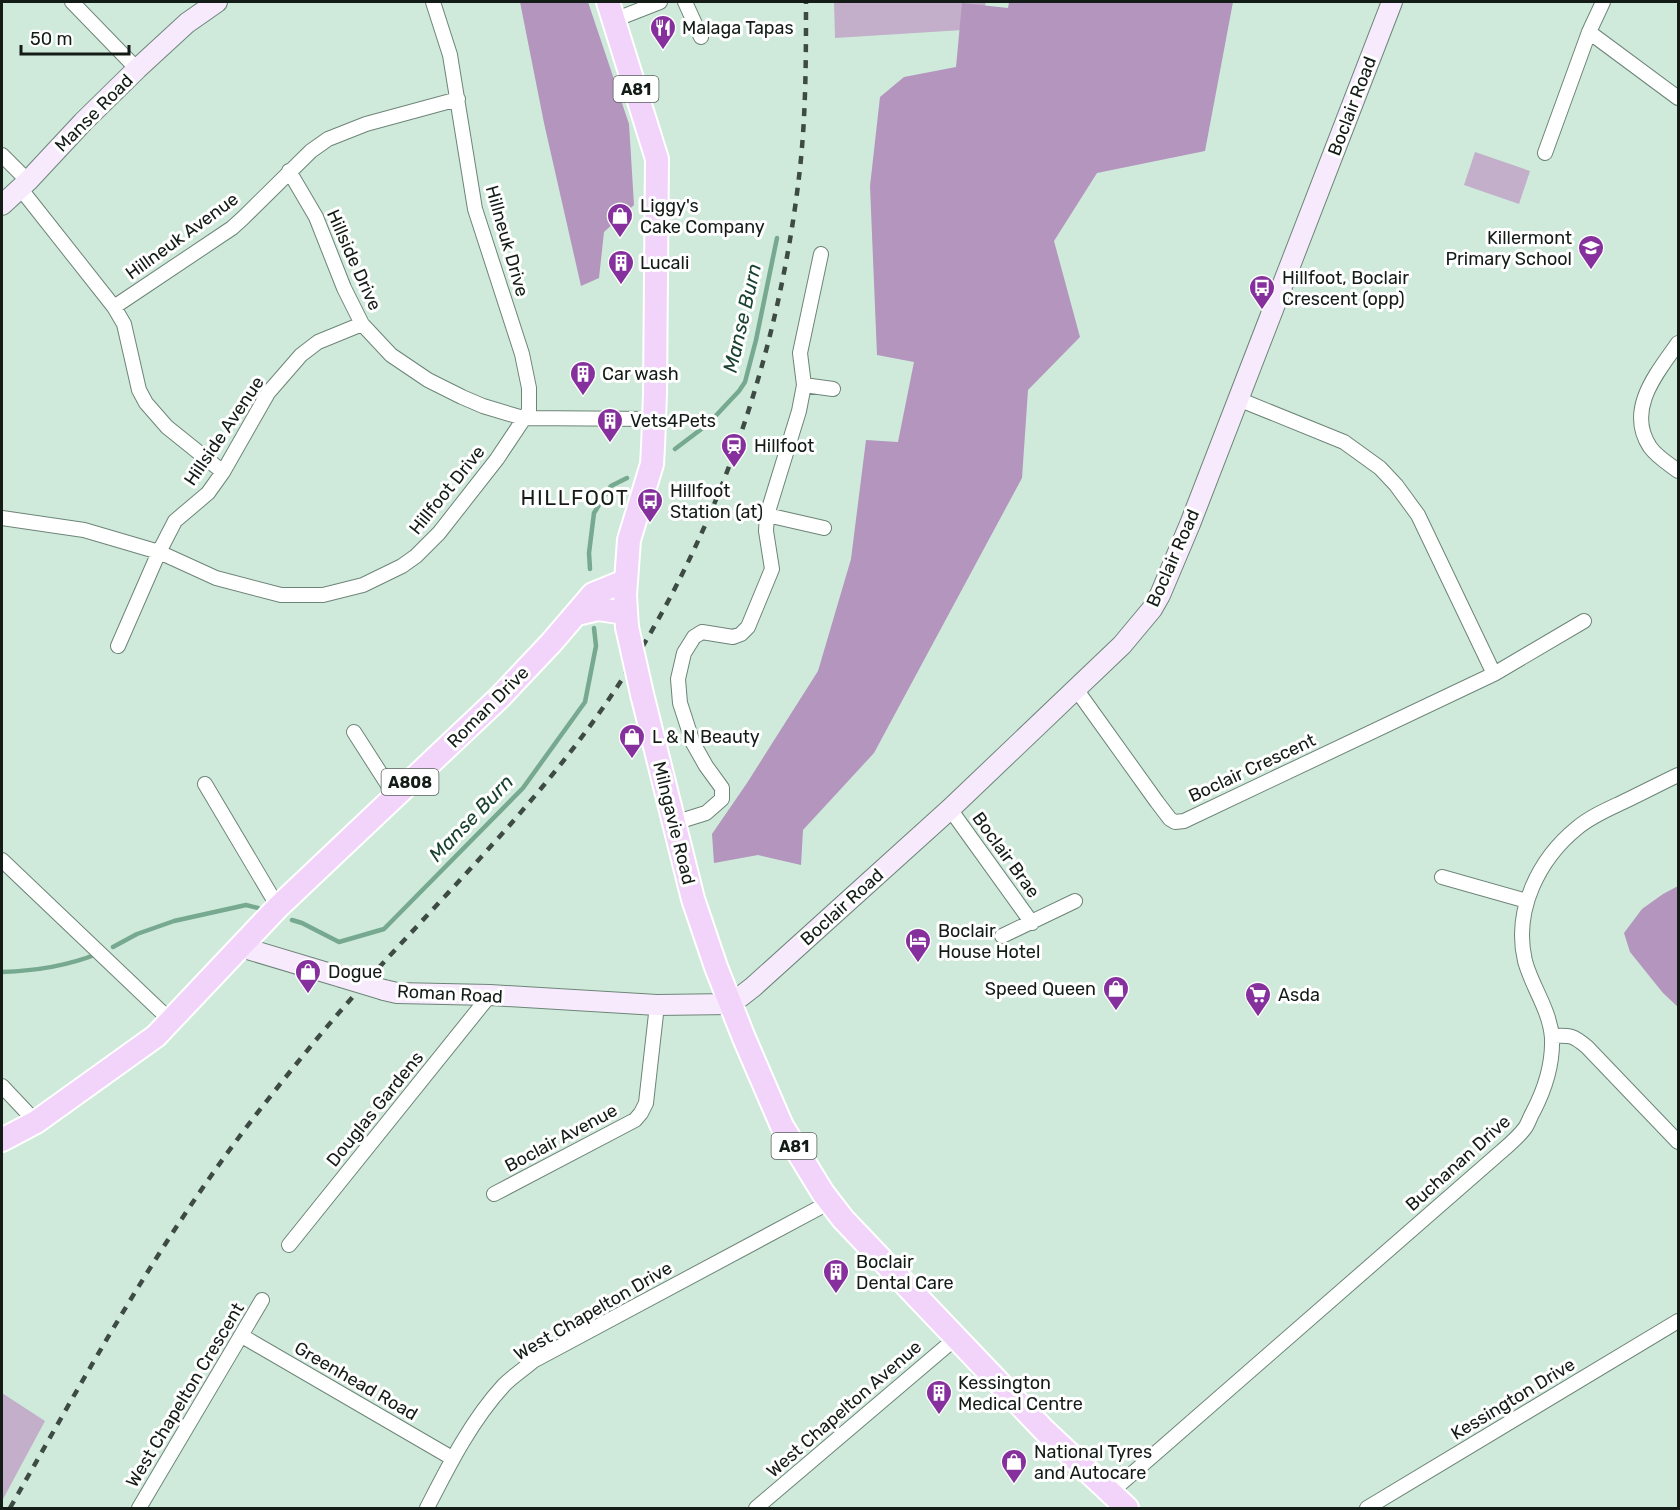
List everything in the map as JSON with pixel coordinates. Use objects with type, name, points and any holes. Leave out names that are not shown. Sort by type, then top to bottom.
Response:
[{"type":"main road","name":"Manse Road","points":[[2,205],[137,69],[187,23],[217,2]]},
{"type":"main road","name":"Boclair Road","points":[[731,1004],[753,987],[950,809],[1131,635],[1152,609],[1190,524],[1392,2]]},
{"type":"main road","name":"Milngavie Road","points":[[611,10],[657,159],[652,464],[629,540],[626,620],[693,899],[731,1004],[782,1126],[830,1202],[843,1219],[1044,1430],[1118,1501]]},
{"type":"main road","name":"Roman Drive","points":[[241,947],[278,907],[498,698],[551,644],[593,594],[626,581]]},
{"type":"main road","points":[[577,614],[598,609],[626,620]]},
{"type":"main road","name":"Roman Road","points":[[241,947],[397,993],[490,995],[657,1005],[731,1004]]},
{"type":"main road","name":"A808","points":[[2,1140],[36,1122],[156,1036],[241,947]]},
{"type":"street","points":[[72,2],[137,69]]},
{"type":"street","name":"Hillneuk Drive","points":[[433,2],[450,56],[475,209],[526,372],[529,411],[524,418]]},
{"type":"street","points":[[611,10],[660,2]]},
{"type":"street","points":[[685,2],[700,37]]},
{"type":"street","points":[[1545,153],[1602,2]]},
{"type":"street","points":[[1589,32],[1678,98]]},
{"type":"street","name":"Hillneuk Avenue","points":[[114,307],[231,228],[289,171],[328,139],[343,132],[458,99]]},
{"type":"street","points":[[2,155],[114,307],[124,324],[139,390],[146,403],[167,427],[223,472]]},
{"type":"street","name":"Hillside Drive","points":[[289,171],[316,217],[344,288],[362,324],[391,355],[428,380],[462,397],[524,418]]},
{"type":"street","points":[[674,823],[706,813],[722,799],[722,788],[693,743],[680,703],[678,678],[684,653],[694,637],[702,632],[733,638],[748,627],[772,569],[766,531],[767,515],[799,411],[804,385],[800,353],[821,254]]},
{"type":"street","name":"Hillside Avenue","points":[[159,552],[175,521],[208,493],[223,472],[268,393],[301,355],[318,342],[362,324]]},
{"type":"street","points":[[1678,343],[1650,385],[1643,400],[1641,416],[1650,447],[1678,471]]},
{"type":"street","points":[[804,385],[833,389]]},
{"type":"street","points":[[1238,399],[1344,442],[1380,468],[1396,484],[1418,515],[1494,674]]},
{"type":"street","points":[[524,418],[654,419]]},
{"type":"street","name":"Hillfoot Drive","points":[[2,519],[84,530],[159,552],[216,578],[281,595],[323,595],[363,585],[402,566],[416,556],[439,533],[497,459],[524,418]]},
{"type":"street","points":[[767,515],[824,528]]},
{"type":"street","points":[[118,646],[159,552]]},
{"type":"street","name":"Boclair Crescent","points":[[1076,689],[1157,802],[1175,822],[1184,820],[1494,674],[1584,621]]},
{"type":"street","points":[[354,732],[395,796]]},
{"type":"street","name":"Buchanan Drive","points":[[1118,1501],[1525,1128],[1544,1091],[1551,1057],[1552,1036],[1542,1002],[1525,960],[1522,942],[1527,901],[1534,882],[1542,866],[1558,846],[1579,826],[1678,775]]},
{"type":"street","points":[[205,784],[278,907]]},
{"type":"street","name":"Boclair Brae","points":[[950,809],[1032,923]]},
{"type":"street","points":[[2,860],[171,1021]]},
{"type":"street","points":[[1442,877],[1527,901]]},
{"type":"street","name":"Boclair Brae","points":[[1002,936],[1075,901]]},
{"type":"street","name":"Douglas Gardens","points":[[289,1245],[490,995]]},
{"type":"street","name":"Boclair Avenue","points":[[494,1194],[635,1120],[646,1103],[657,1005]]},
{"type":"street","points":[[1552,1036],[1575,1037],[1587,1047],[1673,1126],[1678,1142]]},
{"type":"street","points":[[2,1086],[36,1122]]},
{"type":"street","name":"West Chapelton Drive","points":[[427,1509],[452,1458],[476,1420],[506,1384],[534,1361],[830,1202]]},
{"type":"street","name":"West Chapelton Crescent","points":[[139,1509],[262,1300]]},
{"type":"street","name":"Kessington Drive","points":[[1367,1509],[1678,1321]]},
{"type":"street","name":"Greenhead Road","points":[[242,1336],[452,1458]]},
{"type":"street","name":"West Chapelton Avenue","points":[[756,1509],[956,1338]]},
{"type":"shaded area","points":[[520,2],[588,2],[629,124],[634,205],[604,232],[599,278],[581,286],[544,123]]},
{"type":"shaded area","points":[[834,2],[986,2],[979,29],[835,38]]},
{"type":"shaded area","points":[[1009,2],[1233,2],[1205,151],[1097,173],[1054,241],[1080,337],[1028,390],[1022,478],[874,753],[803,830],[801,865],[758,855],[714,863],[712,834],[818,671],[851,559],[866,440],[898,442],[914,362],[877,355],[870,186],[880,97],[904,77],[956,67],[962,3],[1008,8]]},
{"type":"shaded area","points":[[1475,152],[1530,171],[1519,204],[1464,185]]},
{"type":"shaded area","points":[[1678,886],[1678,1007],[1663,993],[1630,952],[1624,933],[1642,909]]},
{"type":"shaded area","points":[[2,1393],[45,1421],[2,1501]]},
{"type":"waterway","name":"Manse Burn","points":[[675,449],[708,424],[745,382],[777,238]]},
{"type":"waterway","name":"Manse Burn","points":[[590,569],[589,553],[594,513],[611,486],[627,478]]},
{"type":"waterway","name":"Manse Burn","points":[[292,920],[339,942],[384,929],[523,788],[585,702],[596,646],[594,628]]},
{"type":"waterway","name":"Manse Burn","points":[[113,947],[137,934],[174,921],[246,905],[258,908]]},
{"type":"waterway","name":"Manse Burn","points":[[2,972],[50,967],[97,954]]},
{"type":"railway","points":[[10,1508],[128,1303],[226,1154],[345,1006],[504,831],[554,772],[622,679],[661,614],[696,545],[726,475],[751,402],[772,328],[788,253],[799,177],[805,90],[806,2]]},
{"type":"place","name":"Malaga Tapas","points":[[663,51]]},
{"type":"place","name":"Liggy's Cake Company","points":[[620,239]]},
{"type":"place","name":"Killermont Primary School","points":[[1591,271]]},
{"type":"place","name":"Lucali","points":[[621,286]]},
{"type":"place","name":"Hillfoot, Boclair Crescent (opp)","points":[[1262,311]]},
{"type":"place","name":"Car wash","points":[[583,397]]},
{"type":"place","name":"Vets4Pets","points":[[610,444]]},
{"type":"place","name":"Hillfoot","points":[[734,469]]},
{"type":"place","name":"Hillfoot Station (at)","points":[[650,524]]},
{"type":"place","name":"L & N Beauty","points":[[632,760]]},
{"type":"place","name":"Boclair House Hotel","points":[[918,964]]},
{"type":"place","name":"Dogue","points":[[308,995]]},
{"type":"place","name":"Speed Queen","points":[[1116,1012]]},
{"type":"place","name":"Asda","points":[[1258,1018]]},
{"type":"place","name":"Boclair Dental Care","points":[[836,1295]]},
{"type":"place","name":"Kessington Medical Centre","points":[[939,1416]]},
{"type":"place","name":"National Tyres and Autocare","points":[[1014,1485]]},
{"type":"district","name":"HILLFOOT","points":[[575,497]]}]
